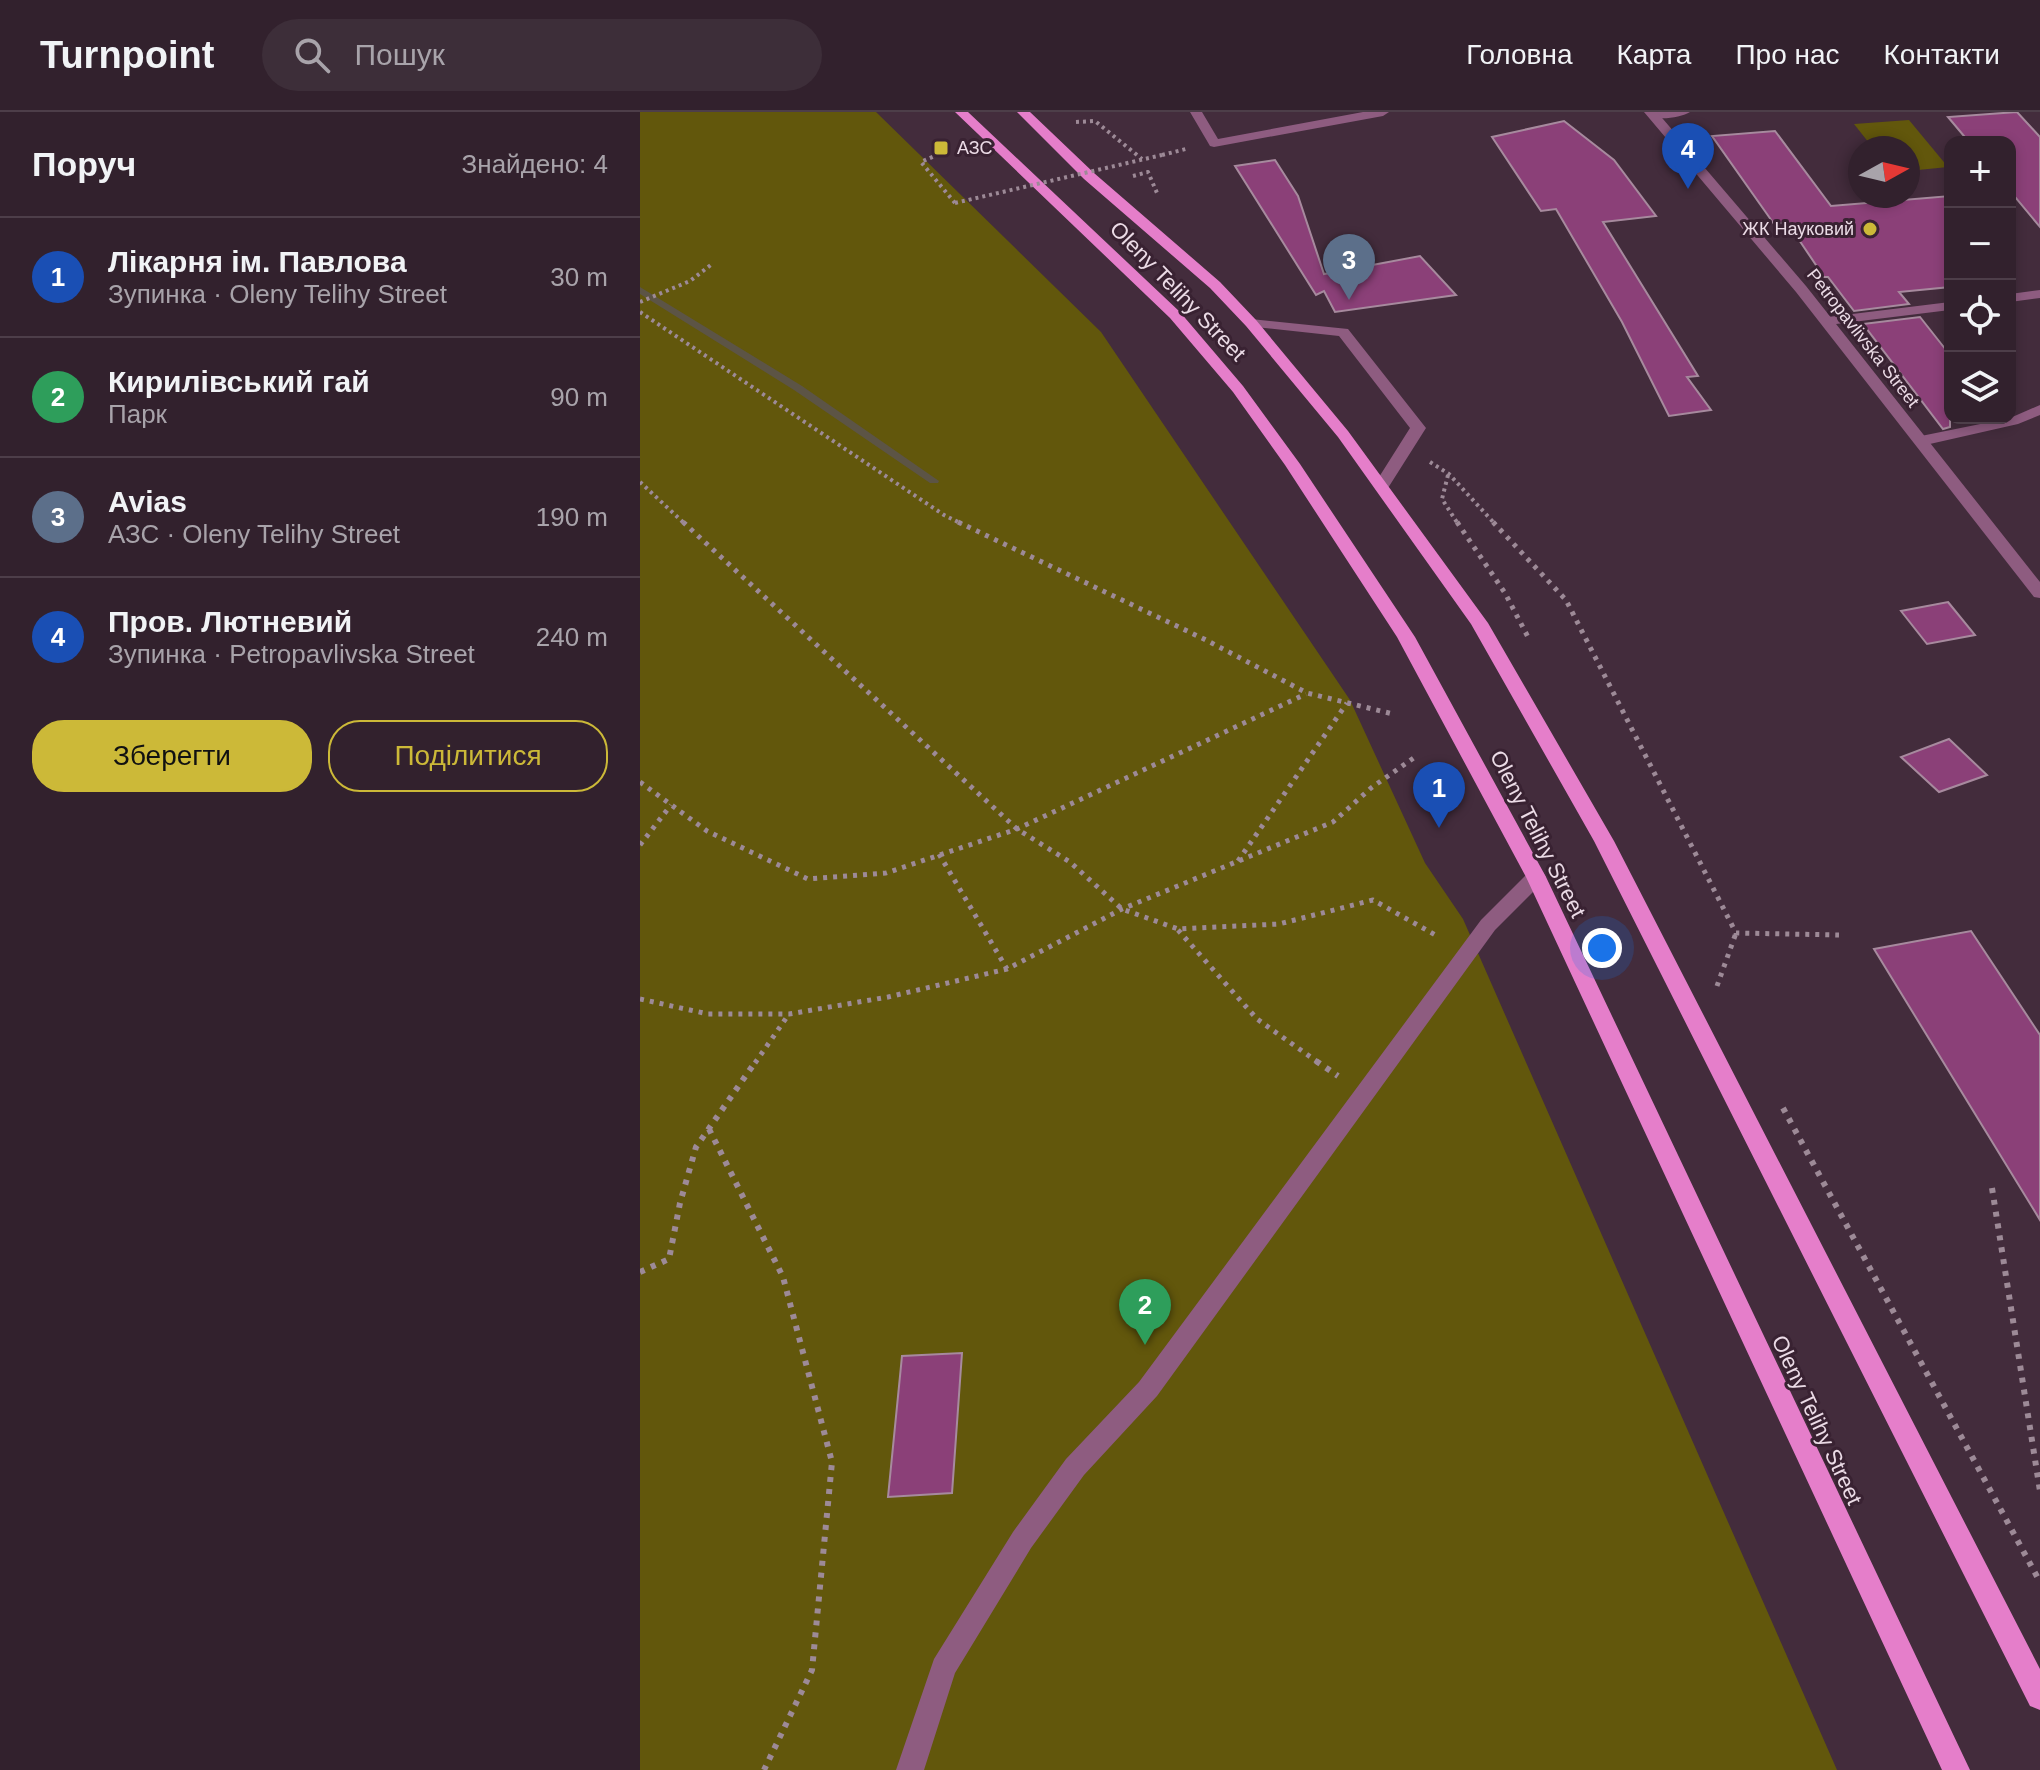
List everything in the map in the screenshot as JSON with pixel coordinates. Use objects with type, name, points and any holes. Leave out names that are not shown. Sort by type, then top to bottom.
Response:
[{"type":"main road","name":"Oleny Telihy Street","points":[[961,112],[1175,315],[1238,389],[1292,464],[1406,637],[1536,877],[1956,1770]]},
{"type":"main road","name":"Oleny Telihy Street","points":[[1023,112],[1089,176],[1215,285],[1251,323],[1382,485],[1479,623],[1604,841],[2040,1697]]},
{"type":"street","points":[[1196,112],[1214,143],[1383,112]]},
{"type":"street","points":[[1652,113],[1684,112]]},
{"type":"street","name":"Petropavlivska Street","points":[[1652,113],[1828,321],[2040,593]]},
{"type":"street","points":[[2016,297],[2040,294]]},
{"type":"street","points":[[1828,321],[1944,307]]},
{"type":"street","points":[[1251,323],[1343,332],[1418,428],[1382,485]]},
{"type":"street","points":[[1921,441],[2013,421],[2040,410]]},
{"type":"street","points":[[910,1770],[943,1668],[1022,1540],[1075,1467],[1148,1389],[1488,925],[1536,877]]},
{"type":"path","points":[[1075,122],[1095,121],[1142,159]]},
{"type":"path","points":[[939,154],[921,162],[955,203],[1162,155]]},
{"type":"path","points":[[640,302],[690,281],[712,264]]},
{"type":"path","points":[[640,312],[944,515],[1204,639],[1307,693],[1393,714]]},
{"type":"path","points":[[1406,445],[1449,474],[1566,600],[1736,933],[1717,987],[1724,1001]]},
{"type":"path","points":[[641,485],[1017,829],[1070,862],[1122,909],[1178,929],[1279,924],[1373,900],[1468,953]]},
{"type":"path","points":[[640,782],[707,831],[808,879],[886,873],[1017,829],[1307,693]]},
{"type":"path","points":[[1238,862],[1347,703]]},
{"type":"path","points":[[640,999],[708,1014],[789,1014],[888,997],[1007,969],[1122,909],[1333,822],[1371,788],[1415,757]]},
{"type":"path","points":[[640,845],[671,805]]},
{"type":"path","points":[[939,854],[1007,969]]},
{"type":"path","points":[[1178,929],[1257,1019],[1364,1095]]},
{"type":"path","points":[[1736,933],[1839,935]]},
{"type":"path","points":[[640,1272],[669,1259],[680,1203],[696,1147],[789,1014]]},
{"type":"path","points":[[1777,1097],[2040,1582]]},
{"type":"path","points":[[709,1129],[783,1277],[832,1462],[812,1670],[764,1770]]},
{"type":"path","points":[[1992,1188],[2040,1491]]},
{"type":"shaded area","points":[[640,112],[876,112],[1101,332],[1350,700],[1425,863],[1463,919],[1837,1770],[640,1770]]},
{"type":"shaded area","points":[[1909,120],[1944,162],[1944,167],[1920,170],[1920,136],[1864,136],[1854,124]]},
{"type":"building","points":[[2017,112],[2040,137],[2040,227],[2016,198],[2016,136],[1964,136],[1948,117]]},
{"type":"building","points":[[1564,121],[1614,160],[1656,216],[1603,222],[1698,376],[1687,377],[1711,410],[1669,416],[1622,322],[1556,209],[1541,211],[1492,137]]},
{"type":"building","points":[[1775,131],[1831,206],[1920,208],[1920,199],[1944,197],[1944,288],[1899,292],[1909,304],[1854,311],[1828,277],[1824,277],[1787,222],[1774,224],[1712,136]]},
{"type":"building","points":[[1275,160],[1298,196],[1324,274],[1420,256],[1456,295],[1335,312],[1324,291],[1316,295],[1235,166]]},
{"type":"building","points":[[1920,317],[1944,347],[1944,424],[1950,424],[1950,427],[1943,429],[1863,324]]},
{"type":"building","points":[[1948,602],[1975,635],[1927,644],[1901,611]]},
{"type":"building","points":[[1949,739],[1987,775],[1939,792],[1901,757]]},
{"type":"building","points":[[1971,931],[2040,1035],[2040,1220],[1874,949]]},
{"type":"building","points":[[962,1353],[952,1493],[888,1497],[902,1356]]},
{"type":"waterway","points":[[640,290],[798,388],[934,481]]},
{"type":"place","name":"АЗС","points":[[941,148]]},
{"type":"place","name":"Пров. Лютневий","points":[[1688,189]]},
{"type":"place","name":"ЖК Науковий","points":[[1870,229]]},
{"type":"place","name":"Avias","points":[[1349,300]]},
{"type":"place","name":"Лікарня ім. Павлова","points":[[1439,828]]},
{"type":"place","name":"Кирилівський гай","points":[[1145,1345]]}]
